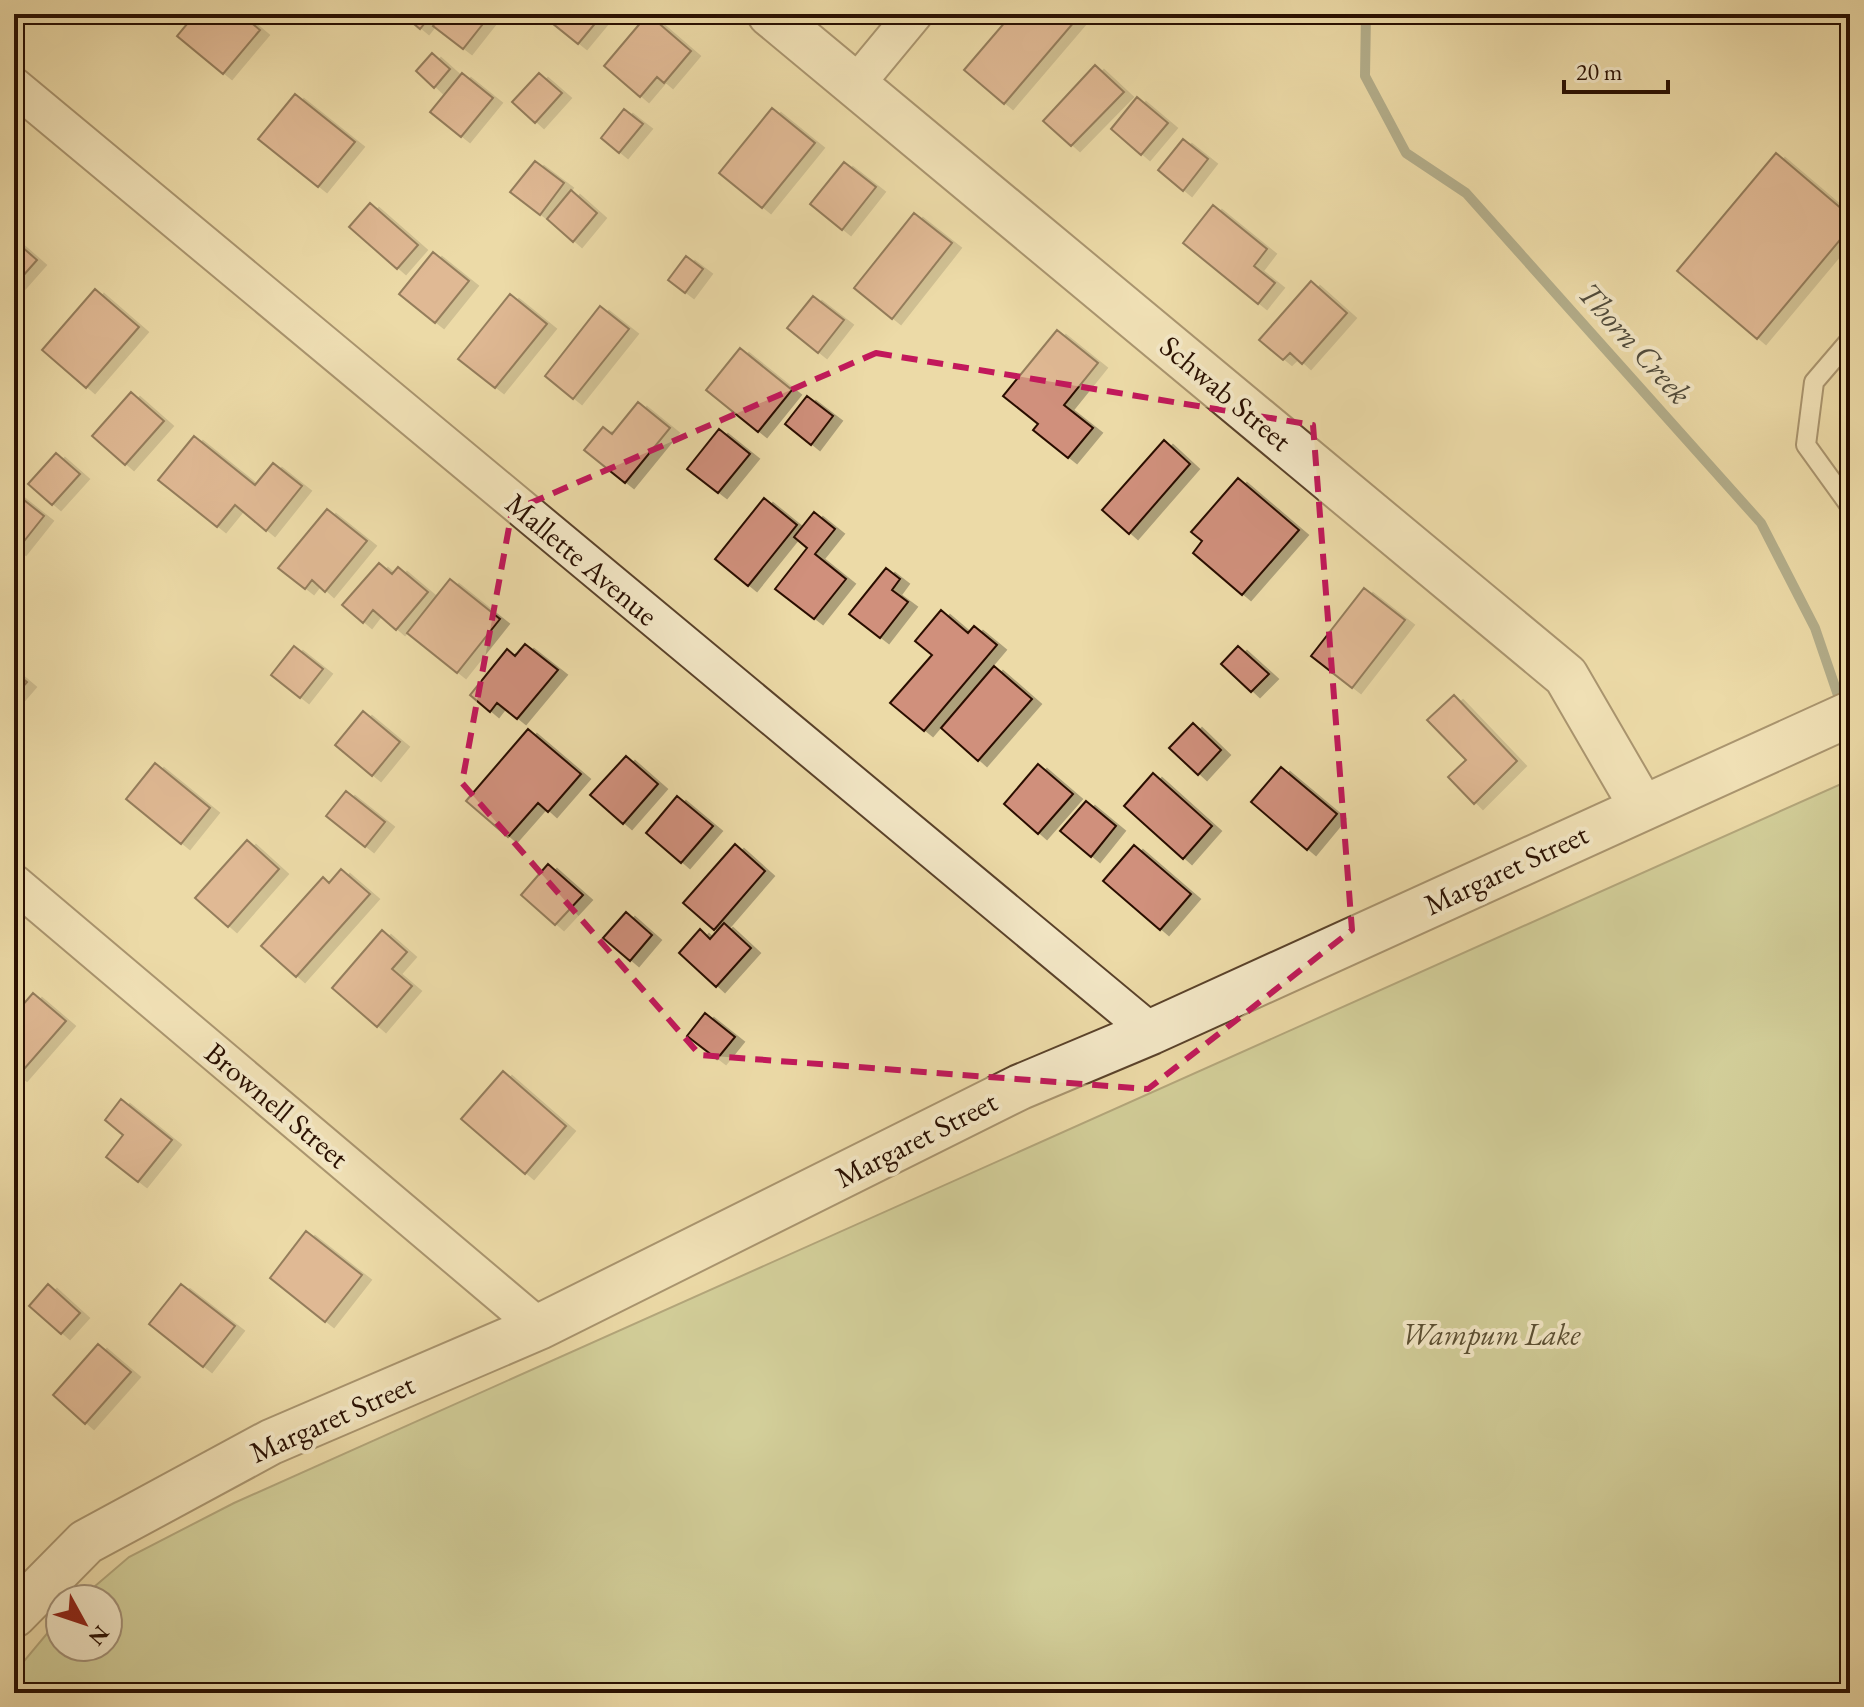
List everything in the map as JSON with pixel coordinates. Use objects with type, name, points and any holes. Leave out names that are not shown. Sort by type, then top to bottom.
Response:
[{"type":"street","name":"Schwab Street","points":[[770,14],[1566,676],[1642,807]]},
{"type":"street","points":[[856,84],[914,14]]},
{"type":"street","name":"Mallette Avenue","points":[[14,86],[1151,1032]]},
{"type":"street","name":"Margaret Street","points":[[14,1615],[86,1542],[271,1442],[539,1327],[1020,1087],[1151,1032],[1850,714]]},
{"type":"street","name":"Brownell Street","points":[[14,883],[539,1327]]},
{"type":"lane","points":[[1850,340],[1814,382],[1806,445],[1850,506]]},
{"type":"highlighted area","points":[[876,353],[1313,425],[1352,930],[1148,1089],[700,1055],[462,783],[512,511]]},
{"type":"green space","name":"Wampum Lake","points":[[1850,780],[1850,1693],[14,1693],[14,1673],[44,1637],[44,1663],[124,1663],[124,1583],[99,1583],[129,1557],[234,1503]]},
{"type":"building","points":[[188,14],[241,14],[260,30],[223,74],[177,36],[192,18]]},
{"type":"building","points":[[402,14],[432,14],[420,29]]},
{"type":"building","points":[[442,14],[478,14],[486,20],[463,49],[433,26]]},
{"type":"building","points":[[551,14],[603,14],[578,44],[547,19]]},
{"type":"building","points":[[648,14],[691,51],[664,83],[657,77],[640,97],[604,66]]},
{"type":"building","points":[[1012,14],[1081,14],[1004,104],[964,70]]},
{"type":"building","points":[[432,53],[450,69],[434,88],[416,71]]},
{"type":"building","points":[[1095,65],[1124,92],[1071,146],[1043,121]]},
{"type":"building","points":[[462,73],[493,98],[461,137],[430,112]]},
{"type":"building","points":[[539,73],[562,93],[535,123],[512,102]]},
{"type":"building","points":[[295,94],[355,142],[318,187],[258,139]]},
{"type":"building","points":[[1137,97],[1168,123],[1141,155],[1111,129]]},
{"type":"building","points":[[772,108],[815,143],[762,208],[719,173]]},
{"type":"building","points":[[624,109],[643,124],[619,153],[601,138]]},
{"type":"building","points":[[1183,139],[1208,159],[1183,191],[1158,170]]},
{"type":"building","points":[[1776,153],[1850,216],[1850,228],[1757,339],[1677,271]]},
{"type":"building","points":[[535,161],[564,183],[540,215],[510,192]]},
{"type":"building","points":[[844,162],[876,187],[842,230],[810,204]]},
{"type":"building","points":[[571,190],[597,213],[573,242],[547,219]]},
{"type":"building","points":[[370,203],[418,245],[397,269],[349,227]]},
{"type":"building","points":[[1213,205],[1267,249],[1254,266],[1275,283],[1258,304],[1183,243]]},
{"type":"building","points":[[914,213],[952,243],[892,319],[854,288]]},
{"type":"building","points":[[14,240],[37,260],[14,286]]},
{"type":"building","points":[[433,252],[469,281],[435,323],[399,294]]},
{"type":"building","points":[[686,256],[703,269],[685,293],[668,280]]},
{"type":"building","points":[[1311,281],[1347,313],[1302,364],[1290,353],[1283,360],[1259,340]]},
{"type":"building","points":[[95,289],[139,327],[86,388],[42,350]]},
{"type":"building","points":[[510,294],[547,324],[495,388],[458,359]]},
{"type":"building","points":[[813,296],[844,320],[818,353],[787,328]]},
{"type":"building","points":[[600,306],[629,329],[573,399],[545,376]]},
{"type":"building","points":[[1057,330],[1098,363],[1064,405],[1093,428],[1068,458],[1033,430],[1038,424],[1003,396]]},
{"type":"building","points":[[740,348],[792,390],[758,432],[706,390]]},
{"type":"building","points":[[131,392],[164,421],[125,465],[92,436]]},
{"type":"building","points":[[807,396],[833,416],[811,445],[785,424]]},
{"type":"building","points":[[638,402],[670,428],[625,483],[584,450],[603,427],[612,434]]},
{"type":"building","points":[[719,429],[750,454],[718,493],[687,469]]},
{"type":"building","points":[[194,436],[255,485],[273,463],[302,486],[266,531],[235,505],[217,527],[158,480]]},
{"type":"building","points":[[1164,440],[1190,464],[1129,534],[1102,510]]},
{"type":"building","points":[[56,453],[80,474],[52,505],[28,484]]},
{"type":"building","points":[[1238,478],[1299,530],[1242,595],[1193,553],[1202,541],[1191,532]]},
{"type":"building","points":[[14,492],[44,516],[17,550],[14,548]]},
{"type":"building","points":[[764,498],[797,525],[748,586],[715,559]]},
{"type":"building","points":[[327,509],[367,541],[325,592],[312,580],[305,589],[278,568]]},
{"type":"building","points":[[814,512],[835,529],[815,554],[846,579],[814,619],[775,589],[807,548],[794,537]]},
{"type":"building","points":[[379,563],[392,574],[398,567],[428,592],[396,630],[373,610],[363,623],[342,605]]},
{"type":"building","points":[[886,568],[900,579],[892,590],[908,602],[880,638],[849,614]]},
{"type":"building","points":[[450,579],[500,619],[457,673],[407,633]]},
{"type":"building","points":[[1364,588],[1405,620],[1352,688],[1311,656]]},
{"type":"building","points":[[941,610],[968,633],[974,626],[997,645],[924,731],[890,703],[932,655],[915,641]]},
{"type":"building","points":[[525,644],[558,670],[517,719],[497,703],[490,712],[470,695],[507,649],[515,656]]},
{"type":"building","points":[[294,646],[323,669],[300,698],[271,675]]},
{"type":"building","points":[[1238,646],[1269,674],[1251,692],[1221,664]]},
{"type":"building","points":[[994,666],[1032,699],[978,761],[941,728]]},
{"type":"building","points":[[14,671],[27,682],[14,697]]},
{"type":"building","points":[[1454,695],[1517,761],[1474,804],[1448,777],[1466,760],[1427,720]]},
{"type":"building","points":[[363,711],[400,742],[372,776],[335,745]]},
{"type":"building","points":[[1193,723],[1221,750],[1198,775],[1169,748]]},
{"type":"building","points":[[528,729],[581,774],[548,812],[538,803],[508,837],[466,801]]},
{"type":"building","points":[[626,756],[658,784],[623,824],[590,795]]},
{"type":"building","points":[[155,763],[210,808],[181,844],[126,799]]},
{"type":"building","points":[[1038,764],[1073,794],[1038,834],[1004,804]]},
{"type":"building","points":[[1281,767],[1337,814],[1307,850],[1251,802]]},
{"type":"building","points":[[1153,773],[1212,826],[1183,859],[1124,806]]},
{"type":"building","points":[[346,791],[385,822],[365,847],[326,816]]},
{"type":"building","points":[[677,796],[713,826],[681,863],[646,833]]},
{"type":"building","points":[[1086,801],[1116,826],[1091,857],[1060,831]]},
{"type":"building","points":[[247,840],[279,869],[228,927],[195,898]]},
{"type":"building","points":[[735,844],[765,871],[714,930],[683,903]]},
{"type":"building","points":[[1134,845],[1191,894],[1160,930],[1103,881]]},
{"type":"building","points":[[548,864],[583,895],[555,925],[521,895]]},
{"type":"building","points":[[341,869],[370,894],[296,977],[261,946],[323,877],[329,883]]},
{"type":"building","points":[[626,912],[652,935],[630,961],[603,938]]},
{"type":"building","points":[[724,923],[751,948],[716,987],[679,953],[700,929],[710,939]]},
{"type":"building","points":[[382,930],[407,952],[392,969],[412,986],[377,1027],[332,988]]},
{"type":"building","points":[[33,993],[66,1021],[18,1076],[14,1073],[14,1015]]},
{"type":"building","points":[[705,1013],[735,1037],[717,1059],[687,1036]]},
{"type":"building","points":[[503,1071],[566,1126],[525,1174],[461,1119]]},
{"type":"building","points":[[121,1099],[172,1140],[138,1182],[106,1157],[123,1135],[105,1120]]},
{"type":"building","points":[[306,1231],[362,1275],[325,1322],[270,1278]]},
{"type":"building","points":[[48,1284],[80,1313],[61,1334],[29,1306]]},
{"type":"building","points":[[181,1284],[235,1326],[203,1367],[149,1324]]},
{"type":"building","points":[[98,1344],[131,1372],[85,1424],[53,1395]]},
{"type":"waterway","name":"Thorn Creek","points":[[1366,14],[1365,76],[1406,153],[1466,193],[1761,523],[1815,628],[1842,707]]}]
